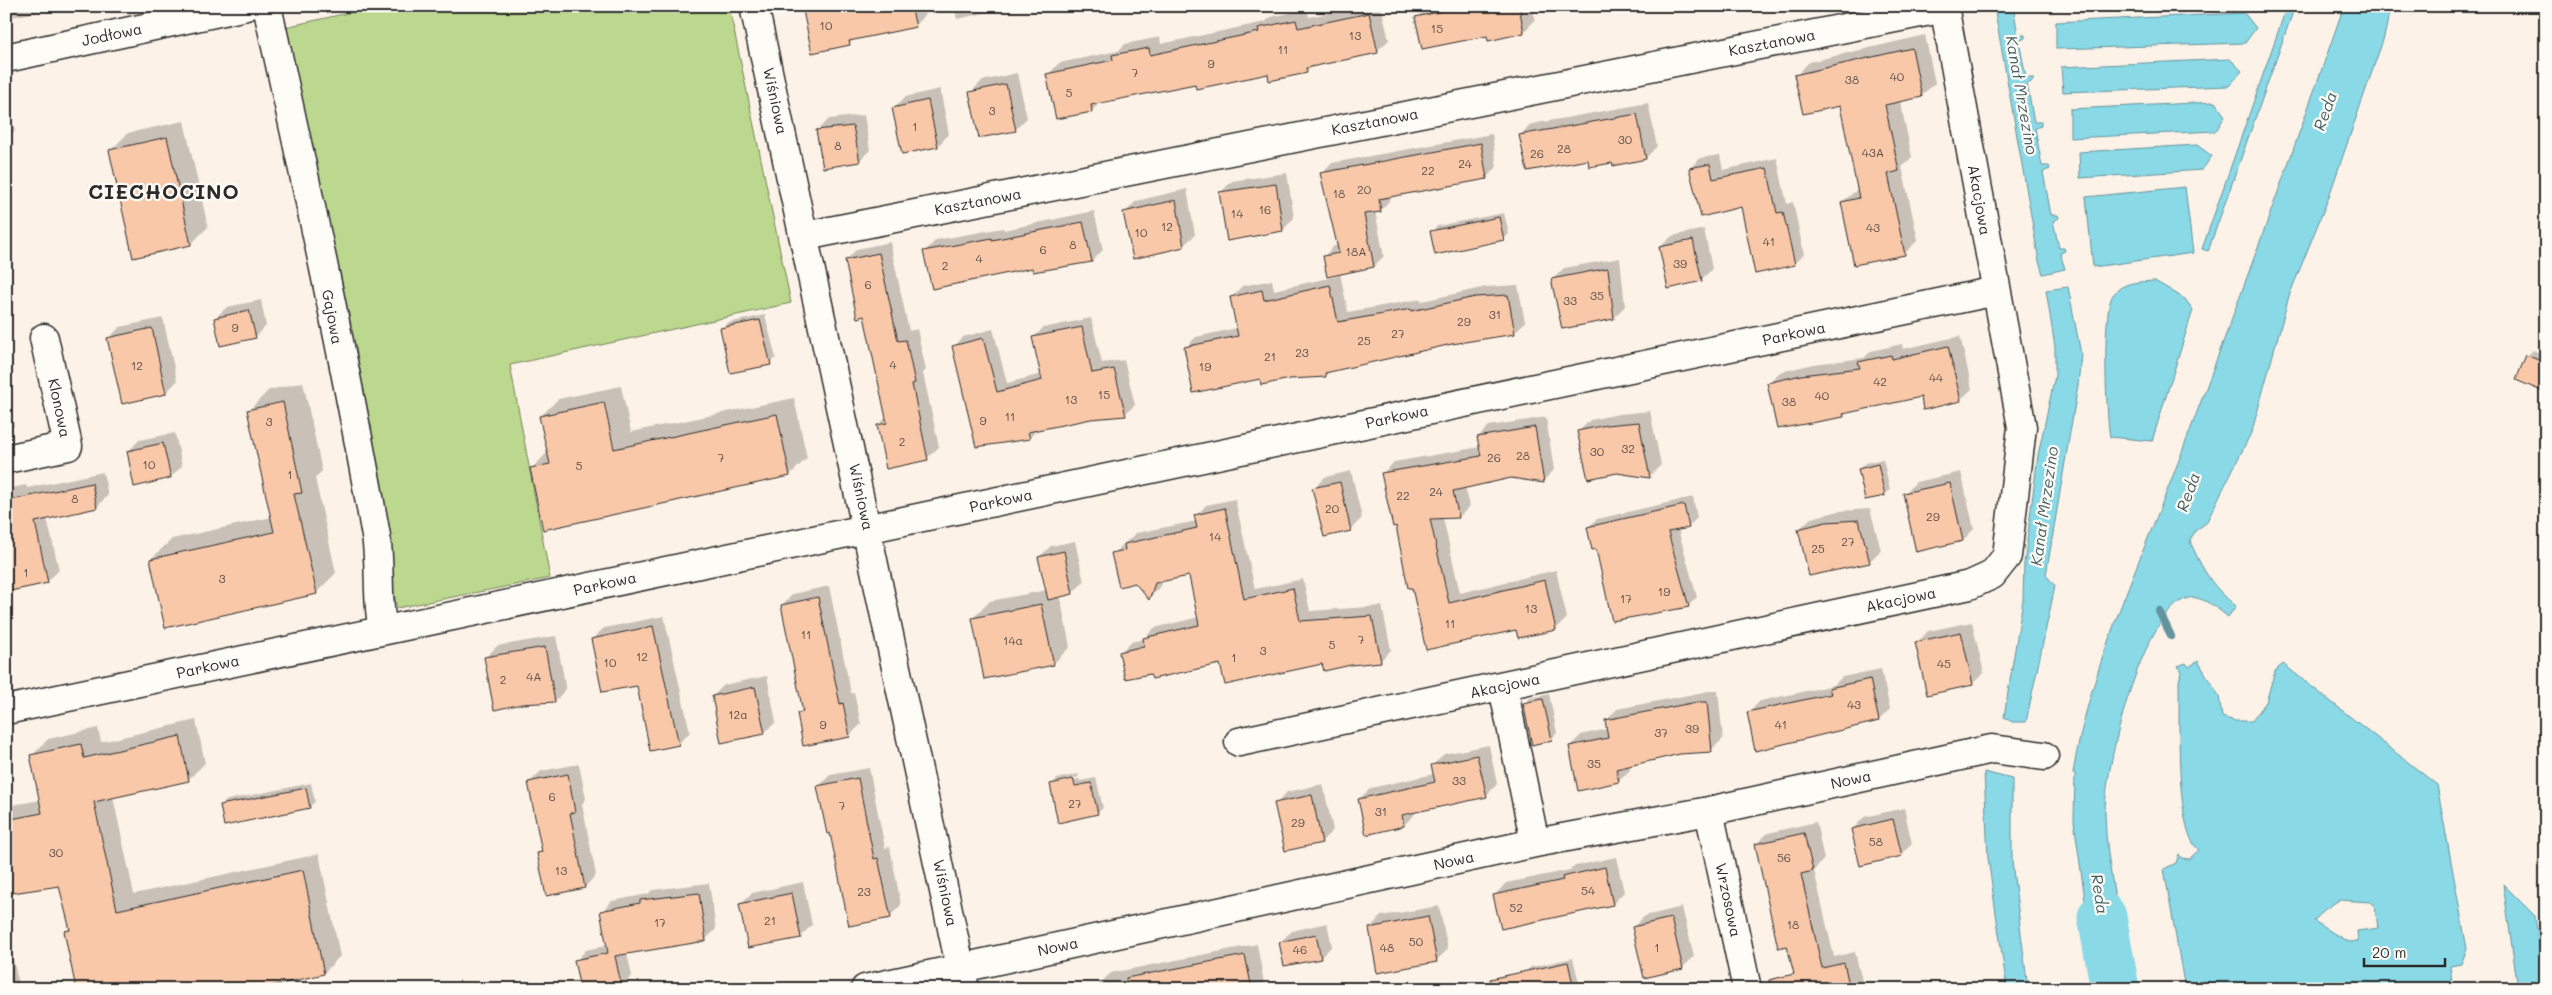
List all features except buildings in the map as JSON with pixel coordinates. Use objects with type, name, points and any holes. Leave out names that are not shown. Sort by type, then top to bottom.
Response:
[{"type":"street","name":"Jodłowa","points":[[6,58],[246,6]]},
{"type":"street","name":"Gajowa","points":[[267,6],[305,178],[376,539],[378,606],[383,630]]},
{"type":"street","name":"Wiśniowa","points":[[754,6],[805,236],[963,978]]},
{"type":"street","name":"Kasztanowa","points":[[805,236],[1944,7]]},
{"type":"street","name":"Akacjowa","points":[[1239,742],[1504,687],[1970,585],[1992,575],[2007,556],[2022,427],[1944,7]]},
{"type":"street","name":"Parkowa","points":[[6,710],[1996,291]]},
{"type":"street","name":"Klonowa","points":[[6,459],[68,446],[44,338]]},
{"type":"street","points":[[1504,687],[1535,844]]},
{"type":"street","name":"Nowa","points":[[865,989],[963,978],[1535,844],[1709,811],[1992,749],[2044,756]]},
{"type":"street","name":"Wrzosowa","points":[[1709,811],[1748,989]]},
{"type":"green space","points":[[379,6],[724,6],[730,11],[791,303],[510,365],[550,578],[397,608],[277,29]]},
{"type":"water","name":"Kanał Mrzezino","points":[[1994,6],[2013,6],[2018,35],[2025,35],[2025,38],[2019,41],[2026,78],[2033,78],[2033,81],[2027,84],[2034,122],[2041,122],[2041,126],[2035,128],[2042,166],[2049,166],[2050,169],[2043,172],[2051,215],[2058,215],[2059,218],[2053,221],[2059,248],[2064,248],[2065,251],[2060,253],[2065,269],[2043,274],[2039,261]]},
{"type":"water","points":[[2287,6],[2295,6],[2208,251],[2202,249]]},
{"type":"water","points":[[2344,6],[2391,6],[2384,37],[2328,199],[2289,296],[2252,431],[2206,523],[2195,531],[2190,541],[2208,577],[2220,592],[2236,606],[2228,617],[2210,603],[2193,598],[2188,598],[2171,609],[2155,631],[2141,660],[2129,694],[2111,763],[2106,792],[2105,814],[2111,876],[2131,979],[2097,985],[2074,821],[2075,773],[2073,773],[2081,732],[2104,653],[2118,614],[2179,460],[2284,177]]},
{"type":"water","points":[[2244,13],[2256,28],[2245,43],[2056,49],[2056,22]]},
{"type":"water","points":[[2230,59],[2242,71],[2229,86],[2063,92],[2061,67]]},
{"type":"water","points":[[2215,102],[2225,116],[2216,131],[2070,138],[2070,109]]},
{"type":"water","points":[[2197,145],[2212,156],[2202,170],[2080,178],[2079,152]]},
{"type":"water","points":[[2185,187],[2193,253],[2093,267],[2086,197]]},
{"type":"water","points":[[2155,281],[2185,299],[2193,310],[2152,441],[2110,437],[2107,408],[2106,340],[2110,304],[2113,295],[2122,287],[2132,283]]},
{"type":"water","name":"Kanał Mrzezino","points":[[2068,287],[2081,354],[2078,385],[2046,575],[2055,586],[2026,722],[2012,722],[2004,717],[2023,600],[2024,564],[2038,455],[2055,376],[2055,347],[2046,290]]},
{"type":"water","points":[[2198,661],[2219,696],[2222,717],[2235,721],[2252,721],[2266,702],[2275,671],[2283,664],[2437,785],[2467,949],[2461,964],[2450,966],[2453,989],[2185,989],[2164,869],[2176,863],[2179,854],[2181,858],[2189,859],[2199,850],[2191,839],[2185,821],[2180,772],[2179,682],[2181,672],[2178,666],[2186,663],[2189,667]],"holes":[[[2339,900],[2370,902],[2375,907],[2378,928],[2357,931],[2358,941],[2348,942],[2314,921],[2324,910]]]},
{"type":"water","points":[[1984,772],[2012,779],[2012,862],[2028,989],[2007,989],[1988,858]]},
{"type":"water","points":[[2503,884],[2535,916],[2545,989],[2518,989]]},
{"type":"waterway","points":[[2159,611],[2171,636]]},
{"type":"waterway","name":"Reda","points":[[2102,917],[2115,989]]},
{"type":"district","name":"CIECHOCINO","points":[[164,192]]}]
